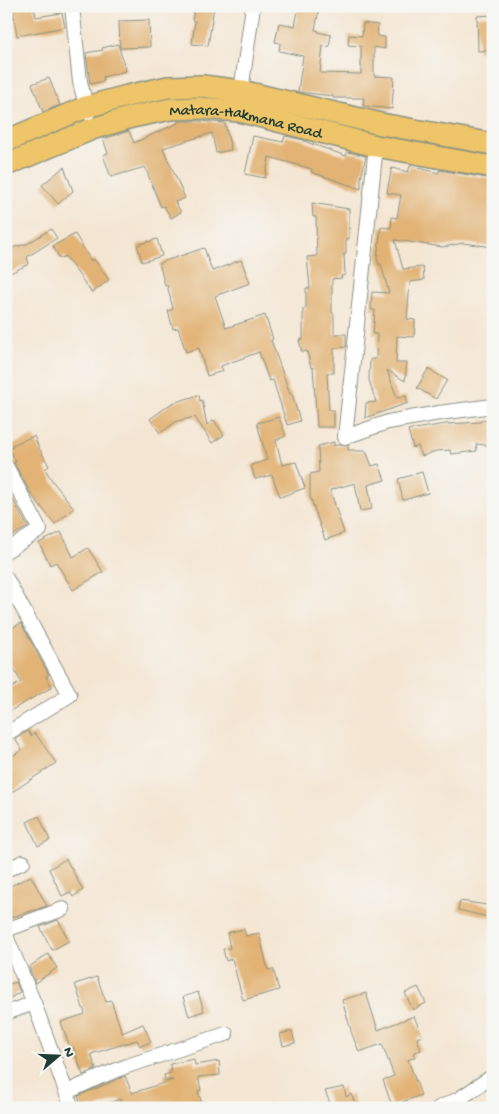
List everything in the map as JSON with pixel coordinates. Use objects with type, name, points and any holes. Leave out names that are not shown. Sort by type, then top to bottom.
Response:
[{"type":"main road","name":"Matara-Hakmana Road","points":[[6,141],[86,107],[168,87],[203,86],[241,91],[381,124],[493,144]]},
{"type":"main road","name":"Matara-Hakmana Road","points":[[6,165],[92,129],[132,117],[171,109],[199,108],[239,111],[376,146],[493,167]]},
{"type":"street","points":[[72,6],[80,82],[92,129]]},
{"type":"street","points":[[241,91],[253,6]]},
{"type":"street","points":[[376,146],[345,437],[388,422],[493,406]]},
{"type":"street","points":[[6,466],[40,530],[6,551]]},
{"type":"street","points":[[6,578],[70,694],[6,734]]},
{"type":"street","points":[[6,870],[23,862]]},
{"type":"street","points":[[6,930],[63,909]]},
{"type":"street","points":[[6,936],[34,1003],[72,1108]]},
{"type":"street","points":[[6,1013],[34,1003]]},
{"type":"street","points":[[67,1092],[127,1066],[226,1034]]},
{"type":"street","points":[[439,1108],[462,1103],[493,1076]]},
{"type":"building","points":[[12,6],[34,6],[36,17],[62,13],[65,27],[17,36]]},
{"type":"building","points":[[195,6],[214,6],[208,46],[192,44],[195,21],[192,20]]},
{"type":"building","points":[[299,6],[319,10],[315,30],[331,35],[329,47],[323,46],[320,73],[361,74],[361,46],[348,45],[349,35],[362,36],[363,23],[378,25],[377,36],[385,37],[385,49],[374,47],[374,76],[394,77],[392,109],[363,106],[364,98],[333,98],[333,96],[298,92],[303,56],[279,51],[280,43],[275,42],[279,23],[295,26]]},
{"type":"building","points":[[493,15],[493,50],[478,51],[477,16]]},
{"type":"building","points":[[149,20],[150,47],[120,48],[119,21]]},
{"type":"building","points":[[118,44],[126,71],[103,77],[104,81],[90,84],[86,53],[103,50],[102,48]]},
{"type":"building","points":[[49,78],[60,105],[43,112],[32,84]]},
{"type":"building","points":[[178,121],[225,123],[231,150],[216,153],[212,133],[163,148],[185,198],[175,202],[181,212],[171,218],[164,206],[161,207],[145,167],[111,177],[103,155],[108,153],[103,139],[129,131],[134,143],[178,123]]},
{"type":"building","points":[[253,136],[283,142],[285,136],[304,140],[346,156],[347,152],[366,156],[361,178],[361,189],[311,172],[312,169],[269,157],[265,178],[245,174]]},
{"type":"building","points":[[410,166],[439,173],[439,170],[493,179],[493,247],[463,243],[443,247],[395,240],[403,269],[423,267],[424,280],[410,282],[407,319],[415,320],[414,337],[397,336],[396,363],[407,363],[405,381],[387,370],[397,398],[406,396],[408,403],[365,418],[366,403],[376,402],[369,380],[370,360],[376,359],[377,334],[373,334],[375,310],[371,310],[372,292],[389,293],[381,264],[379,265],[377,258],[381,227],[391,228],[392,217],[397,218],[401,195],[387,193],[388,186],[392,168],[408,172]]},
{"type":"building","points":[[64,167],[73,191],[58,204],[42,185]]},
{"type":"building","points":[[312,203],[349,209],[349,239],[346,239],[346,254],[344,254],[345,275],[341,276],[342,278],[332,279],[334,334],[346,334],[346,347],[334,348],[334,373],[327,373],[329,410],[334,410],[334,427],[317,427],[313,367],[311,368],[307,351],[302,352],[299,340],[303,339],[303,309],[306,309],[306,288],[310,288],[307,257],[317,256],[316,217],[313,217]]},
{"type":"building","points":[[51,229],[57,238],[27,257],[29,264],[6,275],[6,249],[27,244]]},
{"type":"building","points":[[75,234],[91,261],[94,259],[109,280],[92,293],[65,256],[60,259],[53,246]]},
{"type":"building","points":[[157,239],[162,256],[142,262],[137,245]]},
{"type":"building","points":[[204,248],[212,271],[241,260],[250,283],[215,296],[226,328],[265,315],[273,339],[271,340],[290,394],[292,394],[300,421],[287,425],[273,380],[269,381],[259,352],[221,366],[223,371],[207,376],[199,348],[186,352],[178,328],[173,329],[168,311],[173,309],[159,263]]},
{"type":"building","points":[[428,369],[447,380],[436,399],[417,388]]},
{"type":"building","points":[[199,395],[200,401],[202,400],[207,425],[214,420],[224,435],[212,443],[195,417],[177,421],[160,433],[150,419],[172,403]]},
{"type":"building","points":[[279,417],[286,436],[276,440],[282,465],[296,462],[305,488],[280,497],[272,475],[255,479],[251,465],[267,460],[257,423]]},
{"type":"building","points":[[481,420],[493,421],[493,446],[476,444],[477,451],[451,454],[450,450],[436,451],[422,456],[418,446],[413,448],[408,430],[446,424],[481,422]]},
{"type":"building","points":[[34,436],[49,466],[45,469],[74,508],[55,524],[31,494],[14,463],[16,462],[9,449],[13,447],[12,445]]},
{"type":"building","points":[[334,442],[334,446],[348,445],[348,450],[366,451],[372,466],[379,464],[385,480],[368,485],[372,509],[360,511],[355,483],[330,490],[344,533],[325,540],[310,496],[310,474],[319,472],[318,446]]},
{"type":"building","points":[[422,472],[428,493],[403,500],[398,479]]},
{"type":"building","points":[[6,487],[28,527],[6,539]]},
{"type":"building","points":[[61,532],[73,557],[88,548],[103,572],[73,590],[56,562],[50,565],[39,543]]},
{"type":"building","points":[[21,623],[49,675],[46,676],[52,687],[10,711],[6,704],[6,691],[21,682],[6,655],[6,631]]},
{"type":"building","points":[[28,731],[31,736],[35,733],[56,763],[6,796],[6,760],[22,750],[15,739]]},
{"type":"building","points":[[39,816],[50,840],[38,846],[27,822]]},
{"type":"building","points":[[66,859],[83,890],[73,897],[70,892],[62,896],[49,869]]},
{"type":"building","points":[[31,876],[47,906],[6,919],[6,888]]},
{"type":"building","points":[[460,901],[493,906],[493,918],[458,910]]},
{"type":"building","points":[[58,920],[69,941],[52,950],[40,927]]},
{"type":"building","points":[[244,929],[246,936],[259,933],[268,970],[273,969],[279,990],[243,1000],[232,959],[226,961],[223,949],[230,948],[227,933]]},
{"type":"building","points":[[48,954],[57,968],[35,983],[29,967]]},
{"type":"building","points":[[97,977],[106,1002],[111,1000],[122,1033],[143,1024],[151,1042],[140,1046],[137,1040],[91,1054],[96,1069],[83,1075],[73,1047],[70,1048],[61,1022],[85,1014],[75,984]]},
{"type":"building","points":[[16,982],[20,992],[6,1001],[6,985]]},
{"type":"building","points":[[418,987],[426,1003],[413,1010],[405,993]]},
{"type":"building","points":[[198,992],[204,1011],[189,1016],[183,997]]},
{"type":"building","points":[[366,993],[378,1030],[414,1016],[422,1036],[417,1038],[421,1050],[413,1053],[415,1057],[408,1060],[421,1095],[392,1106],[383,1080],[394,1076],[382,1044],[359,1052],[342,1000]]},
{"type":"building","points":[[292,1031],[295,1043],[283,1046],[280,1034]]},
{"type":"building","points":[[194,1059],[195,1065],[219,1061],[220,1075],[198,1077],[201,1090],[198,1091],[202,1104],[191,1108],[122,1108],[120,1099],[95,1108],[82,1108],[78,1096],[125,1076],[132,1093],[173,1080],[165,1080],[164,1075],[171,1073],[170,1064]]},
{"type":"building","points":[[344,1087],[346,1097],[351,1094],[357,1108],[320,1108],[330,1103],[325,1091]]}]
